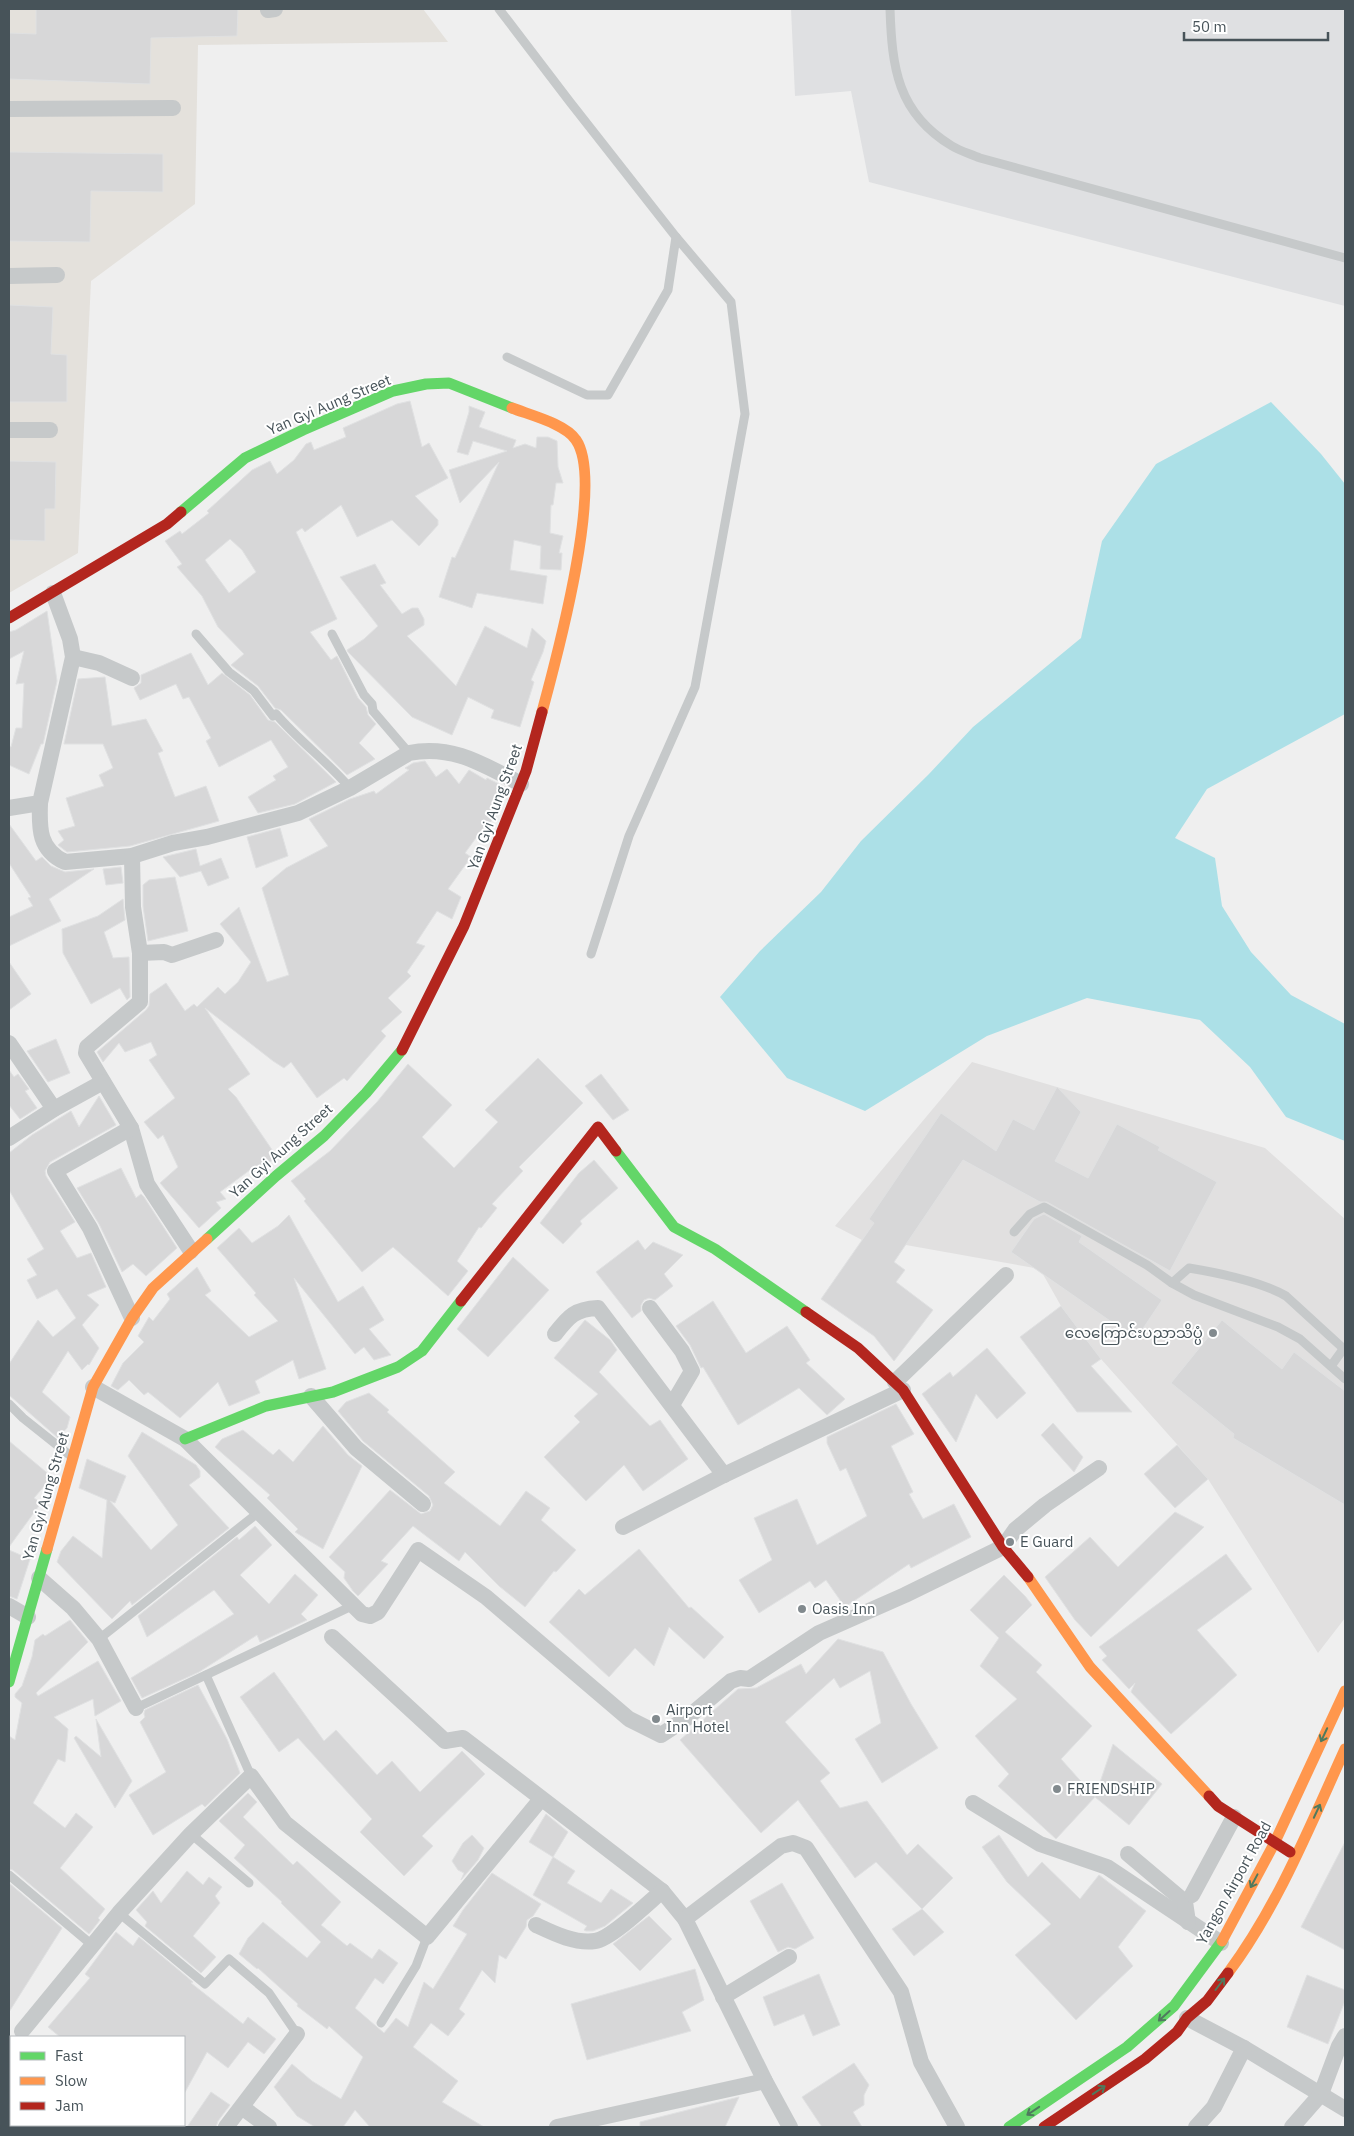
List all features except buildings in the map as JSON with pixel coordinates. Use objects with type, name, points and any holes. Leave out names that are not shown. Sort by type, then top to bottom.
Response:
[{"type":"street","points":[[9,108],[173,108]]},
{"type":"street","points":[[9,276],[57,275]]},
{"type":"street","name":"Yan Gyi Aung Street","points":[[9,618],[167,524],[245,458],[303,430],[394,391],[426,384],[449,383],[563,428],[576,440],[584,456],[586,490],[583,531],[554,668],[521,784],[464,926],[402,1049],[366,1093],[324,1136],[191,1251],[153,1288],[132,1318],[93,1387],[9,1682]]},
{"type":"street","points":[[9,430],[50,430]]},
{"type":"street","points":[[53,593],[70,639],[73,657],[40,803],[40,822],[47,850],[55,858],[64,862],[132,856],[173,843],[207,837],[298,814],[350,788],[409,753],[419,751],[451,752],[463,755],[521,784]]},
{"type":"street","points":[[73,657],[99,663],[132,678]]},
{"type":"street","points":[[9,808],[40,803]]},
{"type":"street","points":[[132,856],[133,907],[140,953],[140,1002],[86,1050],[131,1128],[147,1184],[191,1251]]},
{"type":"street","points":[[140,953],[164,952],[172,955],[216,940]]},
{"type":"street","points":[[9,1043],[54,1109]]},
{"type":"street","points":[[9,1138],[54,1109],[103,1082]]},
{"type":"street","points":[[185,1439],[266,1406],[333,1392],[398,1367],[422,1352],[598,1127],[674,1227],[715,1249],[858,1348],[899,1386],[1002,1547],[1036,1587],[1090,1667],[1218,1806],[1274,1844],[1297,1855]]},
{"type":"street","points":[[131,1128],[55,1171],[90,1228],[132,1318]]},
{"type":"street","points":[[624,1526],[899,1386],[1006,1275]]},
{"type":"street","points":[[555,1334],[570,1315],[588,1308],[598,1308],[724,1475]]},
{"type":"street","points":[[650,1308],[682,1351],[692,1371],[672,1405]]},
{"type":"street","points":[[93,1387],[185,1439],[362,1614],[370,1616],[378,1612],[418,1550],[486,1597],[629,1719],[661,1735],[687,1718],[731,1681],[740,1678],[749,1679],[819,1633],[905,1596],[1002,1547],[1016,1530],[1045,1505],[1099,1468]]},
{"type":"street","points":[[311,1396],[356,1448],[423,1504]]},
{"type":"street","points":[[39,1578],[73,1608],[99,1639],[136,1708]]},
{"type":"street","points":[[9,1606],[28,1616]]},
{"type":"street","points":[[332,1637],[445,1741],[463,1738],[662,1892],[685,1919],[765,2081],[790,2127]]},
{"type":"street","name":"Yangon Airport Road","points":[[1009,2127],[1127,2047],[1174,2006],[1221,1943],[1274,1844],[1345,1691]]},
{"type":"street","points":[[1044,2127],[1145,2059],[1177,2032],[1187,2018],[1207,2001],[1247,1947],[1297,1855],[1345,1749]]},
{"type":"street","points":[[20,2031],[119,1912],[191,1834],[251,1776],[285,1824],[427,1936],[541,1799]]},
{"type":"street","points":[[973,1803],[1040,1844],[1107,1867],[1221,1943]]},
{"type":"street","points":[[1192,1895],[1234,1817]]},
{"type":"street","points":[[685,1919],[781,1846],[793,1843],[806,1848],[901,1992],[921,2062],[957,2127]]},
{"type":"street","points":[[1128,1854],[1185,1902],[1188,1922]]},
{"type":"street","points":[[536,1925],[568,1938],[594,1941],[607,1937],[662,1892]]},
{"type":"street","points":[[723,1997],[789,1957]]},
{"type":"street","points":[[1187,2018],[1244,2048],[1345,2109]]},
{"type":"street","points":[[226,2127],[297,2034]]},
{"type":"street","points":[[1292,2127],[1320,2094],[1338,2046],[1345,2036]]},
{"type":"street","points":[[1196,2127],[1214,2107],[1244,2048]]},
{"type":"street","points":[[557,2127],[765,2081]]},
{"type":"street","points":[[242,2108],[269,2127]]},
{"type":"lane","points":[[500,9],[676,237],[731,302],[745,414],[695,687],[628,836],[591,954]]},
{"type":"lane","points":[[890,9],[895,72],[900,86],[920,120],[953,147],[980,158],[1345,258]]},
{"type":"lane","points":[[507,356],[587,395],[608,395],[668,290],[676,237]]},
{"type":"lane","points":[[196,634],[228,672],[254,690],[273,716],[276,714],[297,737],[332,767],[350,788]]},
{"type":"lane","points":[[332,634],[364,695],[372,704],[373,711],[409,753]]},
{"type":"lane","points":[[1014,1232],[1030,1214],[1044,1207],[1147,1265],[1172,1283],[1194,1295],[1278,1327],[1300,1339],[1345,1379]]},
{"type":"lane","points":[[1172,1283],[1189,1268],[1275,1290],[1286,1296],[1345,1349],[1331,1366]]},
{"type":"lane","points":[[9,1404],[23,1418],[72,1458]]},
{"type":"lane","points":[[99,1639],[259,1512]]},
{"type":"lane","points":[[136,1708],[354,1605]]},
{"type":"lane","points":[[206,1675],[251,1776]]},
{"type":"lane","points":[[191,1834],[249,1882]]},
{"type":"lane","points":[[9,1875],[92,1946]]},
{"type":"lane","points":[[119,1912],[205,1984],[229,1959],[269,1993],[297,2034]]},
{"type":"lane","points":[[381,2023],[416,1966],[427,1936]]},
{"type":"shaded area","points":[[9,9],[423,9],[448,42],[198,45],[195,204],[91,281],[78,553],[9,593]]},
{"type":"shaded area","points":[[791,9],[1345,9],[1345,306],[869,182],[851,91],[795,96]]},
{"type":"shaded area","name":"လေကြောင်းပညာသိပ္ပံ","points":[[972,1062],[1265,1148],[1345,1219],[1345,1618],[1318,1653],[1208,1479],[1101,1359],[1061,1306],[1040,1269],[906,1245],[862,1240],[835,1226]]},
{"type":"water","points":[[1271,402],[1321,454],[1345,484],[1345,714],[1207,789],[1175,838],[1215,858],[1222,906],[1251,952],[1291,995],[1345,1024],[1345,1141],[1286,1117],[1250,1067],[1200,1020],[1087,998],[987,1036],[865,1111],[787,1078],[720,997],[760,951],[821,892],[861,841],[929,774],[973,727],[1081,638],[1102,541],[1156,464]]},
{"type":"traffic: fast","points":[[181,512],[245,458],[303,430],[393,391],[426,384],[449,383],[512,408]]},
{"type":"traffic: fast","points":[[207,1239],[276,1176],[324,1136],[366,1093],[402,1050]]},
{"type":"traffic: fast","points":[[616,1151],[674,1227],[715,1249],[806,1312]]},
{"type":"traffic: fast","points":[[185,1439],[266,1406],[333,1392],[398,1367],[422,1351],[461,1301]]},
{"type":"traffic: fast","points":[[9,1682],[47,1549]]},
{"type":"traffic: fast","points":[[1009,2127],[1127,2047],[1174,2006],[1222,1941]]},
{"type":"traffic: slow","points":[[512,408],[547,421],[571,434],[576,440],[583,462],[585,493],[582,531],[567,614],[542,712]]},
{"type":"traffic: slow","points":[[47,1549],[93,1387],[132,1318],[153,1288],[207,1239]]},
{"type":"traffic: slow","points":[[1028,1577],[1090,1667],[1209,1796]]},
{"type":"traffic: slow","points":[[1222,1941],[1274,1844],[1345,1691]]},
{"type":"traffic: slow","points":[[1228,1973],[1278,1893],[1345,1749]]},
{"type":"traffic: jam","points":[[9,618],[167,524],[181,512]]},
{"type":"traffic: jam","points":[[402,1050],[464,926],[526,771],[542,712]]},
{"type":"traffic: jam","points":[[461,1301],[598,1127],[616,1151]]},
{"type":"traffic: jam","points":[[806,1312],[858,1348],[903,1390],[1003,1547],[1028,1577]]},
{"type":"traffic: jam","points":[[1209,1796],[1218,1806],[1290,1852]]},
{"type":"traffic: jam","points":[[1044,2127],[1145,2059],[1177,2032],[1187,2018],[1207,2001],[1228,1973]]},
{"type":"place","name":"လေကြောင်းပညာသိပ္ပံ","points":[[1213,1333]]},
{"type":"place","name":"E Guard","points":[[1010,1542]]},
{"type":"place","name":"Oasis Inn","points":[[802,1609]]},
{"type":"place","name":"Airport Inn Hotel","points":[[656,1719]]},
{"type":"place","name":"FRIENDSHIP","points":[[1057,1789]]}]
